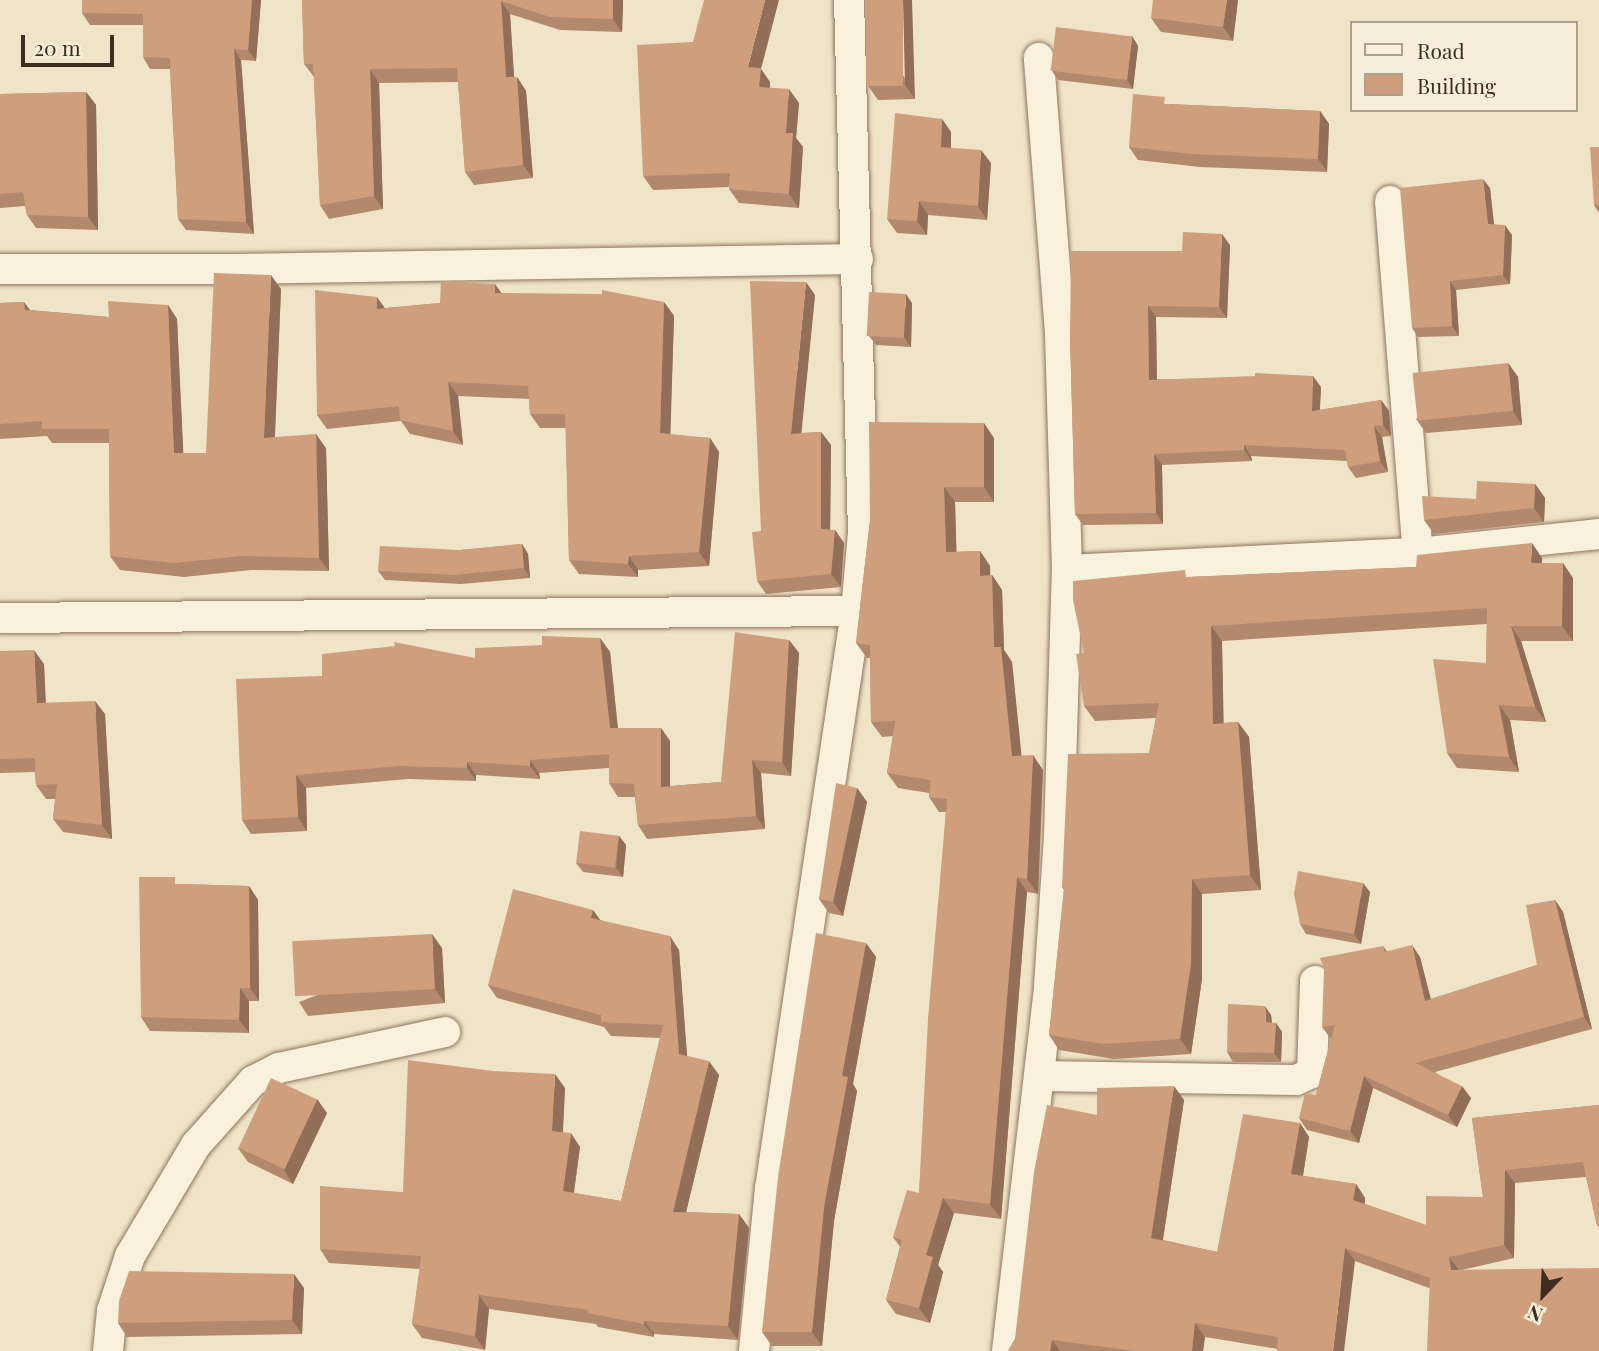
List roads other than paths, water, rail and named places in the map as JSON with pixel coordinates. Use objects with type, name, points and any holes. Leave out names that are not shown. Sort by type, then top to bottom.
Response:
[{"type":"street","points":[[754,1351],[770,1189],[856,611],[863,533],[858,259],[849,0]]},
{"type":"street","points":[[1007,1351],[1049,986],[1059,835],[1067,570],[1060,333],[1039,58]]},
{"type":"street","points":[[1390,201],[1418,553]]},
{"type":"street","points":[[0,269],[235,269],[858,259]]},
{"type":"street","points":[[1067,570],[1418,553],[1599,534]]},
{"type":"street","points":[[0,618],[856,611]]},
{"type":"street","points":[[1039,1076],[1296,1080],[1312,1073],[1315,981]]},
{"type":"street","points":[[108,1351],[112,1311],[130,1256],[196,1145],[253,1081],[279,1068],[445,1032]]}]
